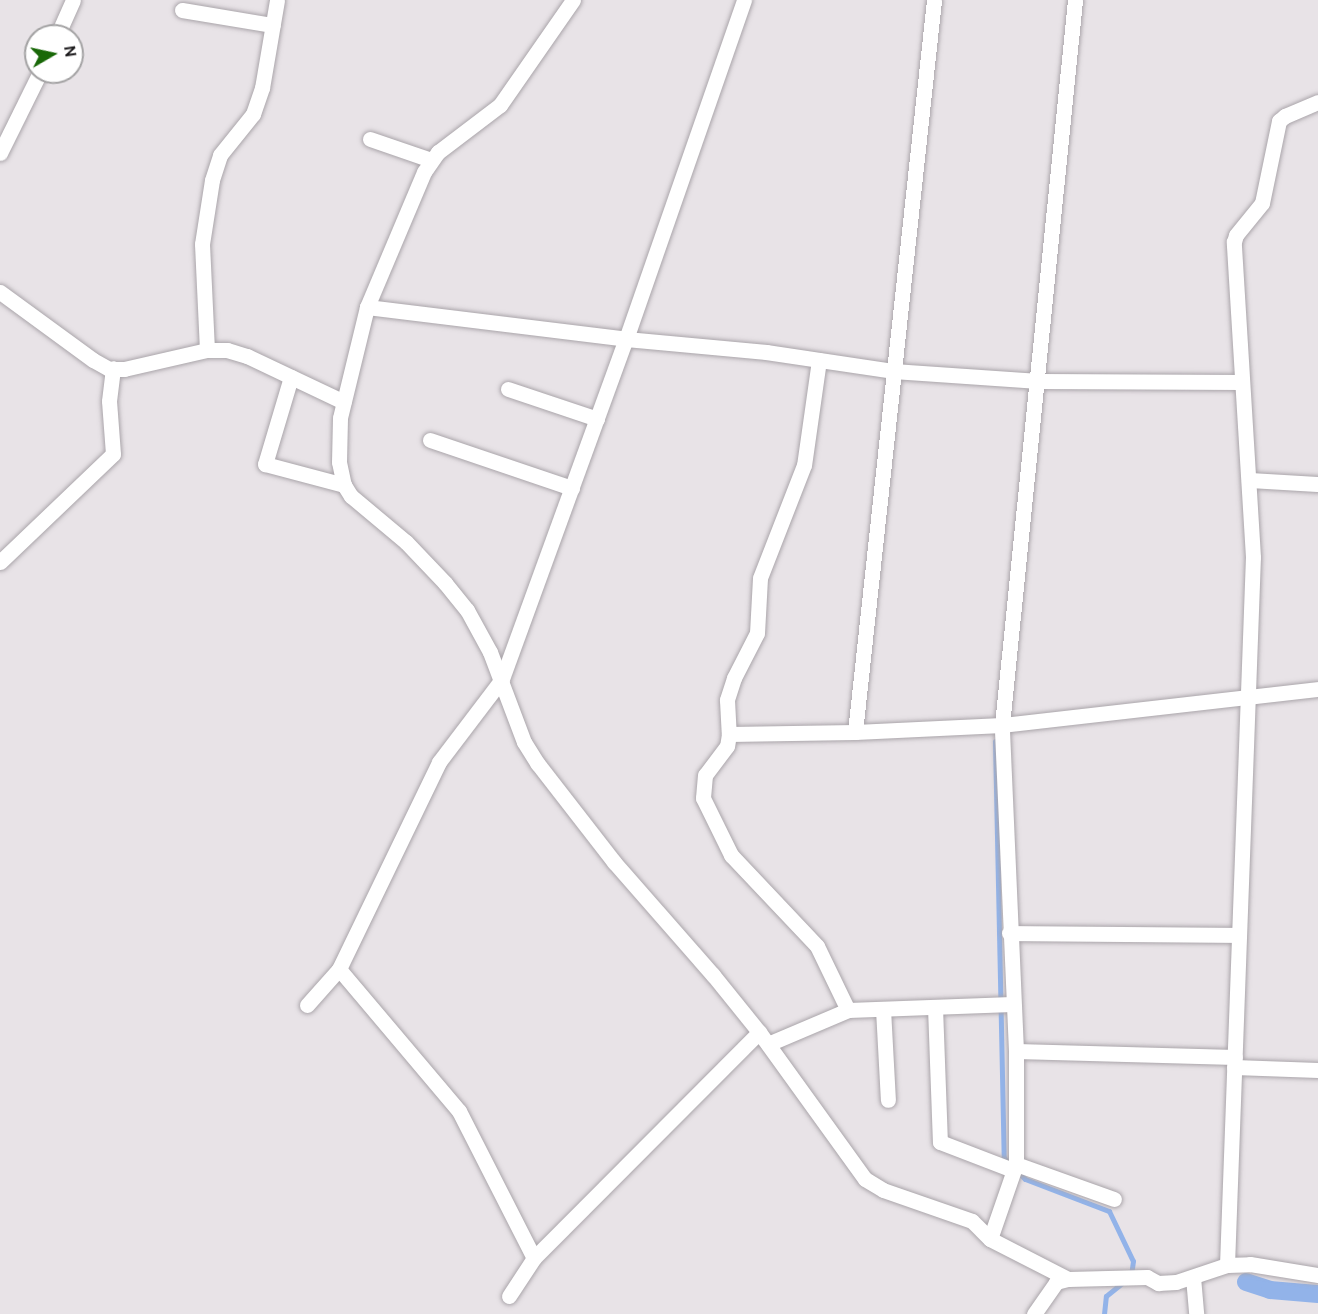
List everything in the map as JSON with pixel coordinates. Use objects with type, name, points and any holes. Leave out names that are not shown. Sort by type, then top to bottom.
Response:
[{"type":"street","points":[[62,24],[73,0]]},
{"type":"street","points":[[207,350],[202,244],[212,180],[220,155],[253,114],[262,88],[277,0]]},
{"type":"street","points":[[573,0],[500,105],[431,160],[367,307],[340,418],[339,462],[344,485],[351,496],[406,542],[446,583],[467,610],[502,679],[524,742],[538,764],[614,862],[713,975],[764,1038],[865,1179],[883,1190],[972,1221],[990,1239],[1068,1279]]},
{"type":"street","points":[[307,1005],[339,969],[440,762],[502,679],[626,339],[744,0]]},
{"type":"street","points":[[855,732],[934,0]]},
{"type":"street","points":[[990,1239],[1014,1167],[1016,1051],[1012,1004],[1002,725],[1039,381],[1075,0]]},
{"type":"street","points":[[183,10],[273,25]]},
{"type":"street","points":[[0,153],[34,84]]},
{"type":"street","points":[[1227,1266],[1253,557],[1236,235],[1262,203],[1279,121],[1285,116],[1318,102]]},
{"type":"street","points":[[370,139],[431,160]]},
{"type":"street","points":[[0,292],[93,360],[113,369],[124,369],[207,350],[237,352],[344,402]]},
{"type":"street","points":[[367,307],[626,339],[766,352],[893,371],[1039,381],[1242,382]]},
{"type":"street","points":[[819,360],[804,465],[760,578],[757,633],[734,678],[727,700],[729,734],[727,746],[705,775],[704,798],[731,855],[817,946],[848,1010]]},
{"type":"street","points":[[0,562],[113,454],[110,401],[113,369]]},
{"type":"street","points":[[291,376],[266,464],[344,485]]},
{"type":"street","points":[[508,389],[597,419]]},
{"type":"street","points":[[429,440],[572,488]]},
{"type":"street","points":[[1249,480],[1318,484]]},
{"type":"street","points":[[729,734],[855,732],[1002,725],[1248,699],[1318,689]]},
{"type":"street","points":[[1009,933],[1238,935]]},
{"type":"street","points":[[339,969],[459,1111],[534,1258]]},
{"type":"street","points":[[510,1296],[534,1258],[764,1038],[848,1010],[1012,1004]]},
{"type":"street","points":[[935,1007],[940,1142],[1114,1199]]},
{"type":"street","points":[[883,1009],[888,1100]]},
{"type":"street","points":[[1016,1051],[1234,1062],[1318,1070]]},
{"type":"street","points":[[1034,1314],[1056,1282],[1068,1279],[1147,1277],[1158,1283],[1176,1282],[1227,1266],[1250,1264],[1318,1275]]},
{"type":"street","points":[[1193,1277],[1197,1314]]},
{"type":"waterway","points":[[995,741],[1004,1158],[1009,1163]]},
{"type":"waterway","points":[[1015,1169],[1025,1179],[1109,1211],[1133,1261],[1131,1276]]},
{"type":"waterway","points":[[1246,1282],[1270,1290],[1318,1294]]},
{"type":"waterway","points":[[1104,1314],[1106,1296],[1122,1283]]}]
